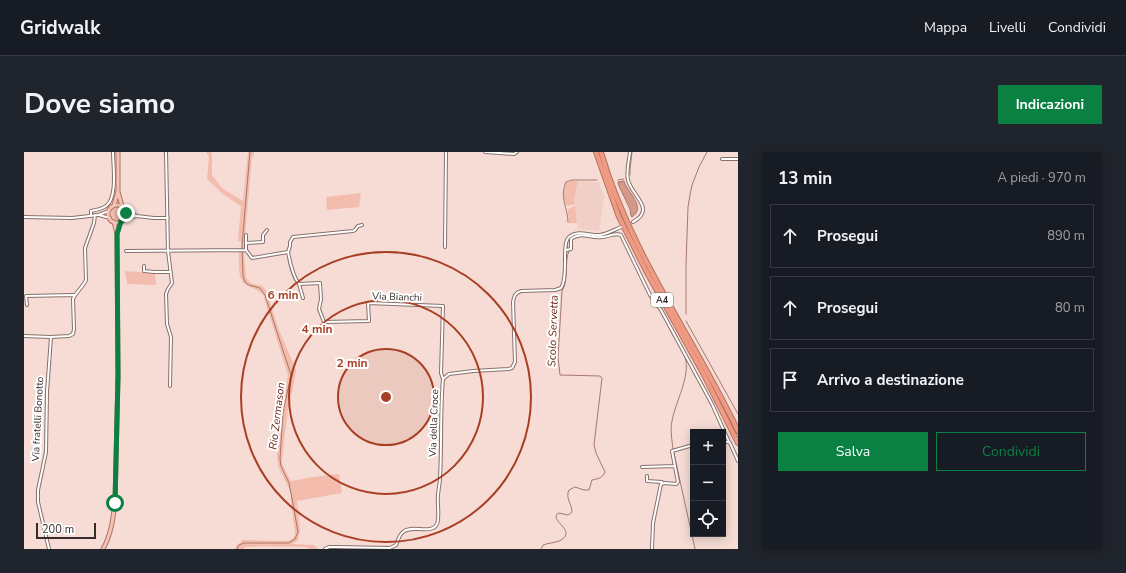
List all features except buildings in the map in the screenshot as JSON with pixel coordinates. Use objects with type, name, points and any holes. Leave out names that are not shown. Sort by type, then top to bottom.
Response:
[{"type":"highway","name":"A4","points":[[596,152],[619,217],[645,269],[703,374],[738,443]]},
{"type":"highway","name":"A4","points":[[601,152],[619,201],[637,242],[716,388],[738,432]]},
{"type":"main road","points":[[103,549],[109,536],[115,503],[118,376],[117,234],[114,222],[110,218],[109,211],[114,205],[118,190],[118,152]]},
{"type":"main road","points":[[114,222],[121,221],[126,215],[118,190]]},
{"type":"main road","points":[[114,205],[123,208]]},
{"type":"main road","points":[[117,234],[121,221]]},
{"type":"street","points":[[91,216],[91,211],[106,207],[112,198],[114,192],[113,152]]},
{"type":"street","points":[[166,152],[168,251],[172,284],[166,294],[166,324],[171,337],[170,386]]},
{"type":"street","points":[[445,247],[446,152]]},
{"type":"street","points":[[485,152],[514,154],[517,152]]},
{"type":"street","points":[[630,152],[627,176],[628,181],[630,187],[643,207],[640,217],[632,222]]},
{"type":"street","points":[[722,158],[738,159]]},
{"type":"street","points":[[123,208],[137,216]]},
{"type":"street","points":[[24,217],[72,218],[91,216],[109,211]]},
{"type":"street","points":[[96,215],[110,218]]},
{"type":"street","points":[[24,336],[51,337],[69,336],[73,334],[73,299],[74,295],[86,280],[85,248],[96,215]]},
{"type":"street","points":[[124,219],[137,216],[168,218]]},
{"type":"street","points":[[303,298],[299,284],[292,270],[288,252],[290,242],[293,237],[353,231],[358,226],[362,225]]},
{"type":"street","name":"Via della Croce","points":[[325,549],[329,547],[390,548],[396,545],[402,533],[406,530],[429,529],[436,526],[438,523],[443,379],[449,374],[512,368],[515,362],[514,296],[521,291],[555,290],[562,288],[564,285],[565,274],[566,240],[570,236],[576,233],[600,235],[621,227]]},
{"type":"street","points":[[246,243],[263,242],[263,235],[267,230]]},
{"type":"street","points":[[566,250],[571,249],[571,239],[576,236],[582,235],[599,238],[616,234],[621,235],[650,295],[661,310],[712,404],[738,461]]},
{"type":"street","points":[[245,250],[246,235]]},
{"type":"street","points":[[126,251],[245,250],[252,258],[288,252]]},
{"type":"street","points":[[144,266],[144,271],[170,272]]},
{"type":"street","name":"Via Bianchi","points":[[299,284],[320,283],[321,299],[319,309],[324,322],[369,321],[368,303],[443,306],[441,373],[443,379]]},
{"type":"street","points":[[27,305],[26,296],[74,295]]},
{"type":"street","name":"Via fratelli Bonotto","points":[[49,549],[38,502],[38,490],[46,452],[51,337]]},
{"type":"street","points":[[647,476],[647,480],[676,484],[678,479],[671,452],[690,446]]},
{"type":"street","points":[[642,467],[675,466]]},
{"type":"street","points":[[652,549],[653,523],[660,486],[663,483]]},
{"type":"shaded area","points":[[206,152],[211,152],[212,154],[212,175],[222,188],[243,201],[248,152],[254,152],[252,157],[244,249],[241,249],[241,241],[238,241],[241,206],[224,195],[207,179],[209,157]]},
{"type":"shaded area","points":[[578,181],[599,182],[604,197],[599,231],[578,229],[574,200]]},
{"type":"shaded area","points":[[578,181],[574,200],[575,204],[567,206],[564,198],[565,189],[566,183]]},
{"type":"shaded area","points":[[624,181],[637,204],[638,209],[632,217],[618,182]]},
{"type":"shaded area","points":[[361,193],[359,207],[327,210],[326,197]]},
{"type":"shaded area","points":[[575,206],[577,222],[568,223],[568,209]]},
{"type":"shaded area","points":[[118,207],[123,209],[125,214],[123,219],[118,221],[113,219],[111,214],[113,209]]},
{"type":"shaded area","points":[[239,252],[244,252],[246,278],[251,283],[262,286],[266,290],[279,330],[296,370],[288,410],[282,464],[291,481],[339,474],[342,493],[297,501],[300,531],[298,540],[292,544],[314,545],[318,549],[310,549],[305,547],[245,547],[243,549],[235,549],[236,546],[243,540],[288,541],[293,538],[295,534],[290,491],[278,466],[277,456],[280,410],[288,375],[263,295],[257,290],[243,283],[241,279],[239,270]]},
{"type":"shaded area","points":[[125,271],[155,273],[156,285],[127,284]]},
{"type":"waterway","name":"Rio Zermason","points":[[237,549],[239,545],[244,543],[289,543],[295,539],[298,532],[289,483],[281,466],[280,459],[283,413],[291,375],[265,295],[260,288],[249,285],[245,282],[243,276],[242,245],[250,152]]},
{"type":"waterway","name":"Scolo Servetta","points":[[630,175],[632,152]]},
{"type":"waterway","points":[[686,314],[688,207],[692,185],[707,152]]},
{"type":"waterway","name":"Scolo Servetta","points":[[618,180],[624,179]]},
{"type":"waterway","name":"Scolo Servetta","points":[[568,222],[563,193],[566,182],[572,180],[597,180]]},
{"type":"waterway","name":"Scolo Servetta","points":[[541,549],[543,545],[559,541],[566,535],[566,532],[556,517],[559,513],[568,515],[572,512],[568,498],[569,490],[575,487],[589,490],[592,480],[598,479],[605,472],[594,445],[602,378],[600,376],[560,375],[558,357],[562,291],[565,282],[569,251]]},
{"type":"waterway","points":[[686,321],[738,414]]},
{"type":"waterway","points":[[670,330],[684,354],[686,364],[684,381],[671,424],[671,431],[673,449],[695,549]]},
{"type":"route","points":[[115,503],[118,376],[117,234],[121,221],[124,219],[126,213]]}]
